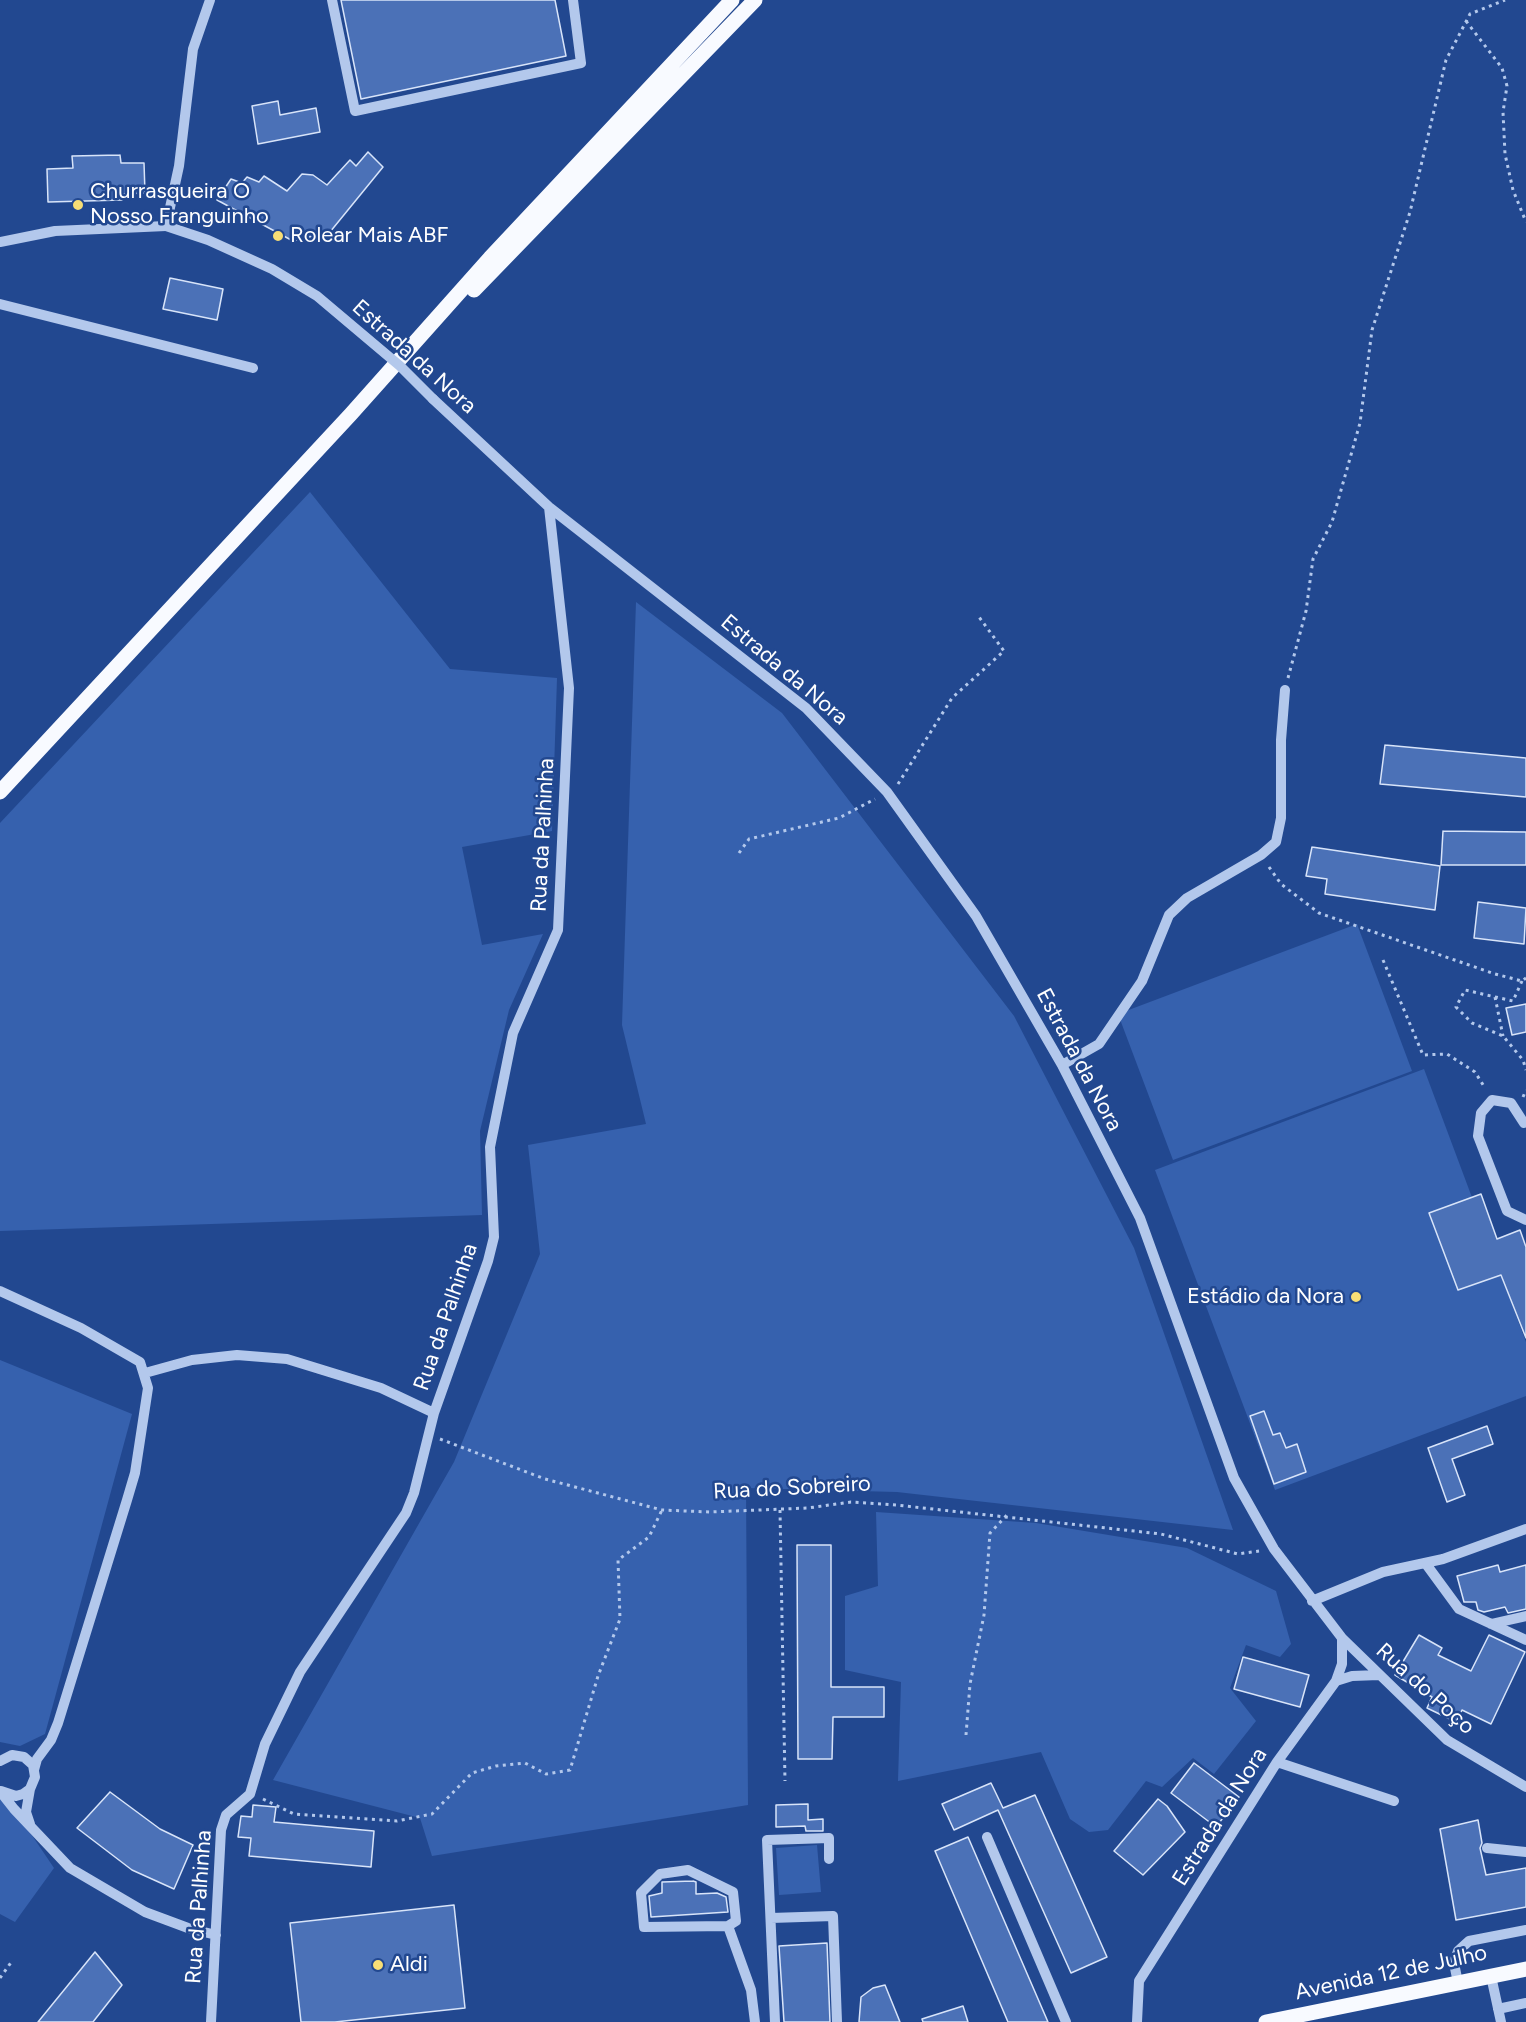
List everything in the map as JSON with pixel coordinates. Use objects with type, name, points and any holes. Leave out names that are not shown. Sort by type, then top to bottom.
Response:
[{"type":"main road","points":[[0,792],[351,414],[490,258],[732,0]]},
{"type":"main road","points":[[351,414],[755,0]]},
{"type":"main road","name":"Avenida 12 de Julho","points":[[1266,2022],[1526,1969]]},
{"type":"street","points":[[166,226],[178,166],[193,49],[210,0]]},
{"type":"street","points":[[332,0],[355,111],[581,63],[573,0]]},
{"type":"street","name":"Estrada da Nora","points":[[0,242],[55,231],[166,226],[208,240],[272,269],[317,296],[400,366],[549,507],[806,708],[887,792],[976,916],[1062,1065],[1140,1218],[1234,1478],[1274,1549],[1312,1601]]},
{"type":"street","points":[[0,304],[253,368]]},
{"type":"street","name":"Rua da Palhinha","points":[[211,2022],[221,1830],[226,1815],[250,1794],[265,1744],[300,1672],[406,1513],[414,1493],[427,1434],[488,1261],[494,1236],[490,1147],[513,1033],[558,930],[569,688],[549,507]]},
{"type":"street","points":[[1062,1065],[1099,1044],[1142,981],[1169,915],[1187,898],[1262,855],[1276,842],[1281,818],[1285,690]]},
{"type":"street","points":[[1524,1123],[1511,1103],[1492,1100],[1481,1113],[1478,1136],[1507,1211],[1526,1220]]},
{"type":"street","points":[[0,1290],[81,1328],[125,1352],[140,1362],[148,1388],[135,1473],[51,1740],[37,1760],[34,1770]]},
{"type":"street","points":[[145,1373],[192,1360],[237,1355],[287,1359],[381,1388],[434,1413]]},
{"type":"street","points":[[1312,1601],[1383,1572],[1426,1564],[1526,1529]]},
{"type":"street","points":[[1426,1564],[1459,1609],[1526,1640]]},
{"type":"street","name":"Rua do Poço","points":[[1312,1601],[1342,1638],[1447,1740],[1526,1787]]},
{"type":"street","points":[[1491,1624],[1526,1616]]},
{"type":"street","name":"Estrada da Nora","points":[[1137,2022],[1139,1981],[1277,1762],[1336,1681],[1342,1664],[1342,1638]]},
{"type":"street","points":[[1336,1681],[1352,1676],[1378,1675]]},
{"type":"street","points":[[0,1761],[37,1750],[51,1740]]},
{"type":"street","points":[[0,1752],[28,1759],[34,1770],[35,1777],[30,1789],[26,1812],[31,1827]]},
{"type":"street","points":[[1277,1762],[1394,1801]]},
{"type":"street","points":[[0,1790],[16,1796],[30,1789]]},
{"type":"street","points":[[0,1790],[70,1868],[145,1912],[188,1928],[216,1935]]},
{"type":"street","points":[[987,1837],[1066,2022]]},
{"type":"street","points":[[775,2022],[767,1840],[829,1838],[829,1859]]},
{"type":"street","points":[[1487,1848],[1526,1852]]},
{"type":"street","points":[[688,1870],[733,1892],[736,1921],[728,1926],[644,1927],[641,1893],[660,1874],[688,1870]]},
{"type":"street","points":[[771,1918],[833,1916],[837,2022]]},
{"type":"street","points":[[728,1926],[741,1955],[751,1990],[755,2022]]},
{"type":"street","points":[[1458,1983],[1454,1963],[1458,1951],[1469,1941],[1526,1930]]},
{"type":"street","points":[[1491,1976],[1501,2022]]},
{"type":"street","points":[[1498,2009],[1526,2003]]},
{"type":"path","points":[[1285,690],[1306,610],[1313,560],[1332,522],[1360,423],[1372,330],[1410,212],[1446,60],[1470,14],[1505,0]]},
{"type":"path","points":[[1466,21],[1502,68],[1507,86],[1503,112],[1504,154],[1513,190],[1526,222]]},
{"type":"path","points":[[739,853],[749,839],[839,818],[898,784],[952,698],[1004,651],[979,616]]},
{"type":"path","points":[[1262,855],[1281,884],[1319,913],[1434,954],[1522,981]]},
{"type":"path","points":[[1383,960],[1423,1055],[1447,1054],[1475,1072],[1492,1100]]},
{"type":"path","points":[[1526,978],[1522,981],[1513,1001],[1465,990],[1456,1007],[1472,1023],[1503,1036],[1523,1060],[1526,1070]]},
{"type":"path","points":[[1495,997],[1503,1036]]},
{"type":"path","name":"Rua do Sobreiro","points":[[427,1434],[545,1479],[662,1510],[710,1512],[780,1509],[851,1502],[1007,1515],[1161,1534],[1238,1554],[1274,1549]]},
{"type":"path","points":[[780,1509],[784,1781]]},
{"type":"path","points":[[250,1794],[294,1814],[397,1821],[432,1814],[472,1773],[496,1766],[525,1763],[546,1773],[570,1770],[598,1676],[620,1619],[618,1560],[649,1537],[662,1510]]},
{"type":"path","points":[[966,1735],[970,1684],[984,1615],[990,1533],[1007,1515]]},
{"type":"path","points":[[0,1978],[12,1961]]},
{"type":"shaded area","points":[[310,492],[450,669],[557,678],[552,831],[462,847],[482,945],[543,934],[509,1010],[480,1131],[482,1215],[0,1231],[0,823]]},
{"type":"shaded area","points":[[636,602],[782,713],[1014,1016],[1134,1248],[1233,1530],[897,1492],[746,1488],[748,1805],[432,1856],[420,1818],[273,1780],[454,1462],[540,1254],[528,1145],[646,1124],[622,1025]]},
{"type":"shaded area","points":[[1357,924],[1412,1071],[1173,1160],[1118,1014]]},
{"type":"shaded area","name":"Estádio da Nora","points":[[1424,1069],[1526,1342],[1526,1396],[1275,1490],[1155,1170]]},
{"type":"shaded area","points":[[0,1360],[132,1414],[45,1734],[20,1746],[0,1742]]},
{"type":"shaded area","points":[[876,1512],[1036,1523],[1187,1548],[1276,1591],[1291,1644],[1280,1657],[1246,1645],[1230,1688],[1256,1721],[1214,1774],[1193,1758],[1162,1787],[1146,1781],[1108,1830],[1089,1832],[1070,1819],[1041,1752],[898,1781],[901,1682],[845,1670],[845,1596],[878,1586]]},
{"type":"shaded area","points":[[0,1788],[54,1868],[15,1922],[0,1914]]},
{"type":"shaded area","points":[[817,1845],[821,1892],[779,1895],[776,1848]]},
{"type":"building","points":[[341,0],[555,0],[566,56],[361,99]]},
{"type":"building","points":[[278,101],[280,115],[316,108],[320,132],[258,144],[252,106]]},
{"type":"building","points":[[368,152],[383,167],[330,232],[293,241],[217,200],[231,179],[242,183],[247,177],[259,182],[264,176],[287,191],[302,174],[313,175],[327,185],[350,160],[356,166]]},
{"type":"building","points":[[120,155],[121,163],[144,163],[145,193],[121,194],[122,200],[48,202],[47,169],[73,168],[72,156]]},
{"type":"building","points":[[170,278],[223,289],[217,320],[163,309]]},
{"type":"building","points":[[1385,745],[1526,758],[1526,797],[1380,784]]},
{"type":"building","points":[[1443,831],[1526,832],[1526,865],[1441,865]]},
{"type":"building","points":[[1312,847],[1440,866],[1435,910],[1325,894],[1327,879],[1306,876]]},
{"type":"building","points":[[1478,902],[1526,908],[1524,944],[1474,938]]},
{"type":"building","points":[[1526,1004],[1526,1032],[1512,1035],[1506,1008]]},
{"type":"building","points":[[1481,1194],[1497,1239],[1520,1230],[1526,1247],[1526,1338],[1501,1275],[1458,1290],[1429,1213]]},
{"type":"building","points":[[1264,1411],[1273,1435],[1280,1433],[1286,1448],[1297,1444],[1306,1472],[1274,1484],[1250,1416]]},
{"type":"building","points":[[1487,1426],[1493,1444],[1452,1459],[1465,1495],[1447,1502],[1428,1448]]},
{"type":"building","points":[[797,1545],[831,1545],[831,1687],[884,1687],[884,1717],[833,1717],[832,1759],[798,1759]]},
{"type":"building","points":[[1498,1565],[1500,1572],[1526,1565],[1526,1609],[1508,1613],[1505,1607],[1484,1612],[1478,1610],[1476,1602],[1464,1602],[1457,1576]]},
{"type":"building","points":[[1419,1635],[1442,1648],[1438,1655],[1471,1671],[1489,1635],[1525,1652],[1491,1724],[1462,1710],[1456,1722],[1427,1708],[1432,1697],[1395,1675]]},
{"type":"building","points":[[1243,1657],[1309,1675],[1300,1707],[1234,1689]]},
{"type":"building","points":[[1194,1763],[1239,1797],[1216,1827],[1171,1793]]},
{"type":"building","points":[[991,1783],[1003,1808],[1035,1795],[1107,1957],[1071,1973],[998,1810],[954,1830],[942,1804]]},
{"type":"building","points":[[110,1792],[160,1829],[193,1845],[174,1889],[132,1870],[77,1828]]},
{"type":"building","points":[[1158,1799],[1167,1806],[1185,1832],[1143,1875],[1114,1851]]},
{"type":"building","points":[[808,1804],[808,1820],[823,1819],[823,1831],[806,1831],[805,1826],[776,1827],[776,1805]]},
{"type":"building","points":[[253,1805],[276,1807],[274,1822],[374,1831],[371,1867],[249,1856],[251,1838],[238,1837],[241,1816],[252,1817]]},
{"type":"building","points":[[1478,1820],[1482,1843],[1480,1848],[1486,1875],[1526,1868],[1526,1907],[1456,1920],[1440,1829]]},
{"type":"building","points":[[968,1837],[1048,2022],[1008,2022],[935,1851]]},
{"type":"building","points":[[662,1882],[696,1882],[696,1894],[717,1893],[726,1897],[728,1912],[651,1917],[649,1896],[662,1893]]},
{"type":"building","name":"Aldi","points":[[454,1905],[465,2008],[335,2022],[301,2022],[290,1923]]},
{"type":"building","points":[[827,1943],[830,2022],[784,2022],[779,1946]]},
{"type":"building","points":[[95,1952],[122,1985],[93,2022],[38,2022]]},
{"type":"building","points":[[885,1985],[900,2022],[859,2022],[861,1997],[873,1988]]},
{"type":"building","points":[[963,2006],[968,2022],[923,2022],[922,2019]]},
{"type":"place","name":"Churrasqueira O Nosso Franguinho","points":[[78,205]]},
{"type":"place","name":"Rolear Mais ABF","points":[[278,236]]},
{"type":"place","name":"Estádio da Nora","points":[[1356,1297]]},
{"type":"place","name":"Aldi","points":[[378,1965]]}]
